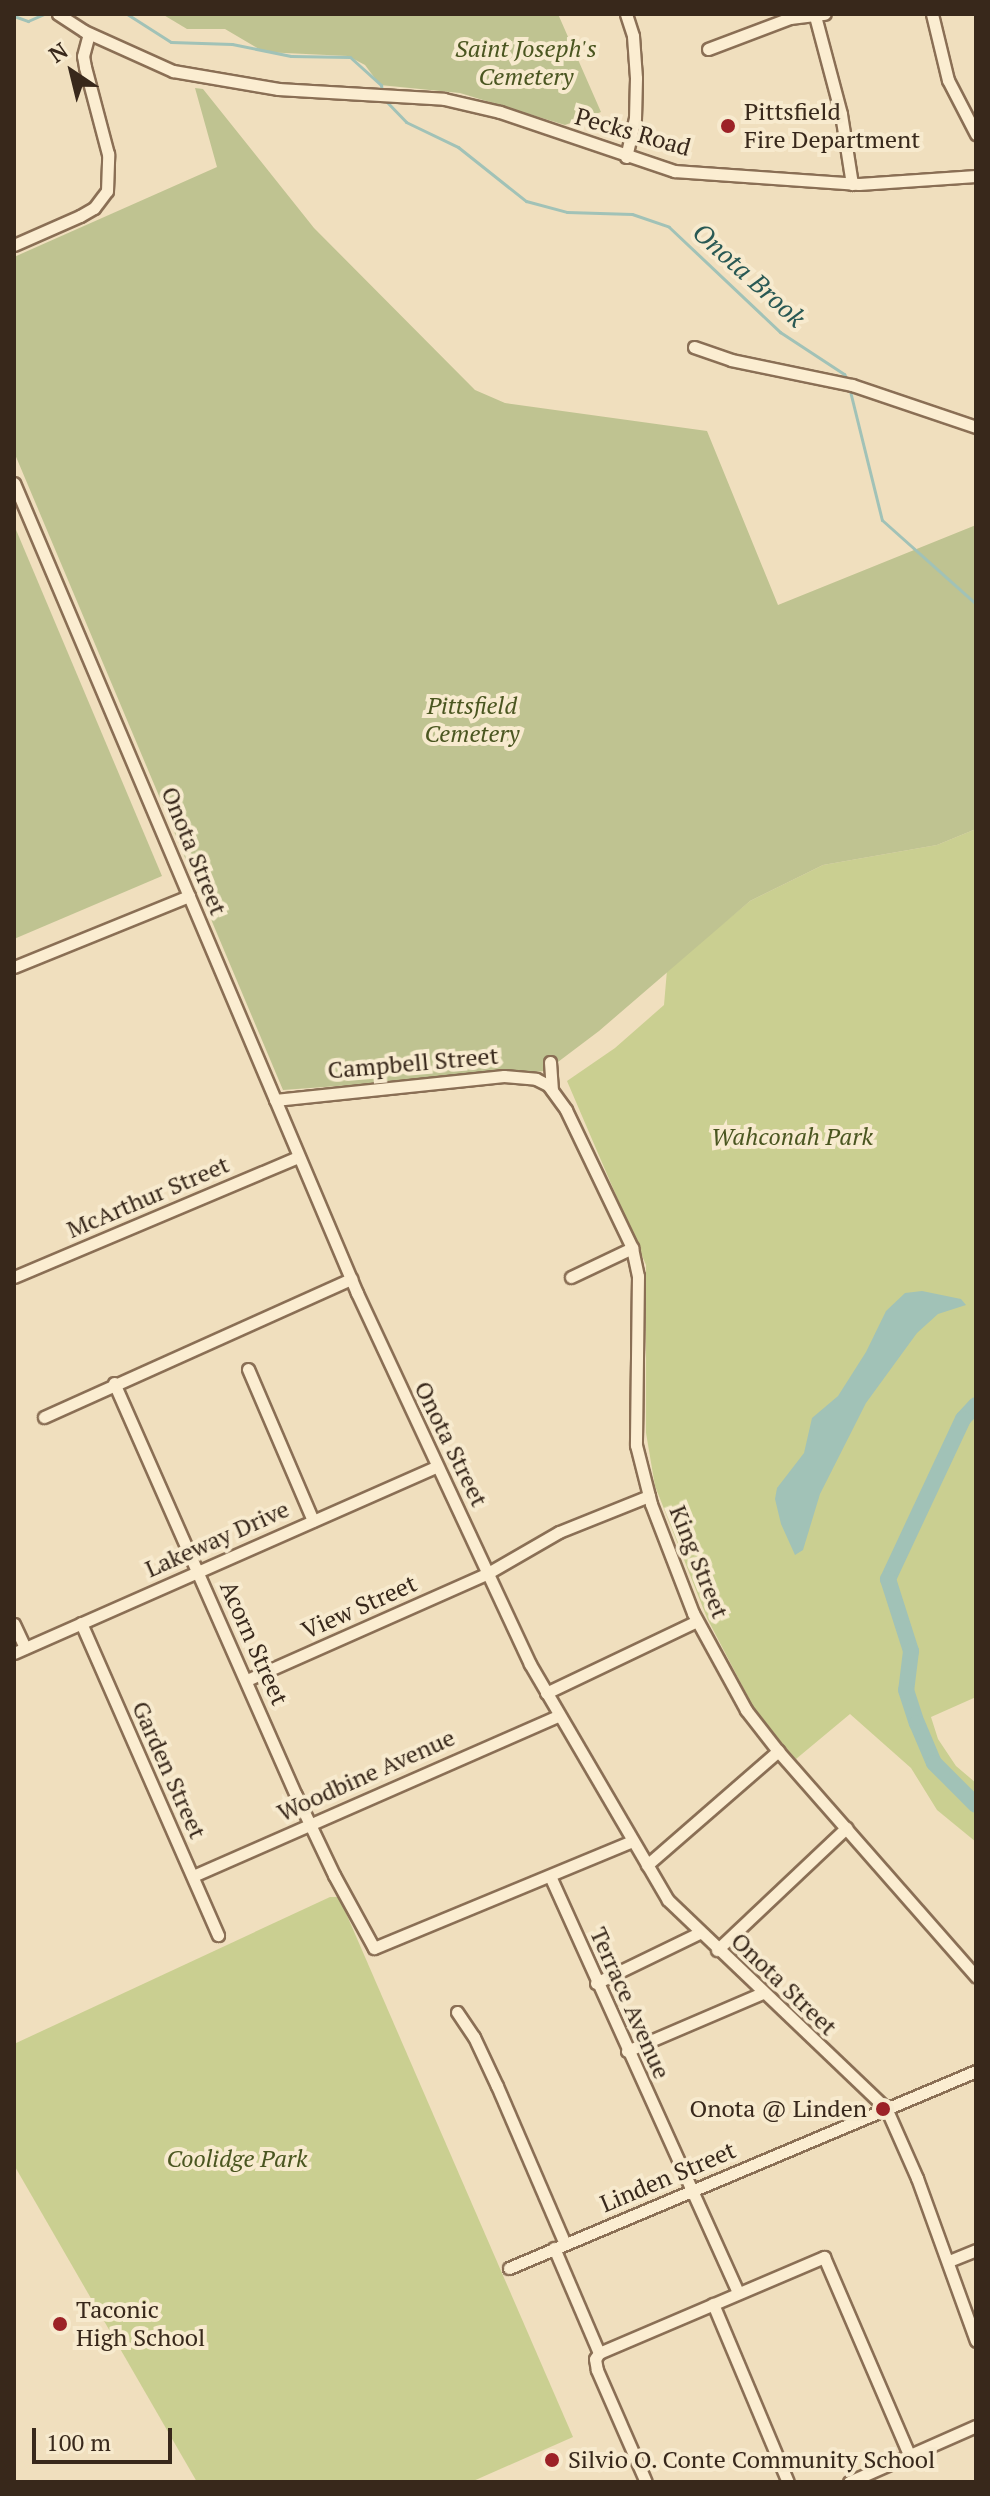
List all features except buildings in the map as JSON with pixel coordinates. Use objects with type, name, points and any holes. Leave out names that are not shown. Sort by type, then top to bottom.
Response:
[{"type":"street","name":"Pecks Road","points":[[58,14],[89,34],[173,71],[226,83],[444,99],[500,112],[674,171],[852,184],[976,176]]},
{"type":"street","points":[[626,14],[633,36],[636,78],[635,118],[626,157]]},
{"type":"street","points":[[932,14],[948,80],[976,134]]},
{"type":"street","points":[[708,49],[789,16],[820,15],[852,184]]},
{"type":"street","points":[[14,245],[94,208],[107,191],[108,154],[83,56],[89,34]]},
{"type":"street","points":[[694,347],[731,360],[848,384],[976,427]]},
{"type":"street","name":"Onota Street","points":[[14,483],[351,1279],[546,1693],[668,1900],[699,1933],[886,2108],[898,2128],[976,2341]]},
{"type":"street","points":[[14,967],[189,896]]},
{"type":"street","points":[[550,1062],[552,1091]]},
{"type":"street","name":"Campbell Street","points":[[275,1100],[504,1076],[536,1079],[552,1091]]},
{"type":"street","name":"King Street","points":[[552,1091],[587,1150],[632,1248],[638,1276],[636,1445],[649,1496],[697,1621],[746,1710],[778,1751],[976,1976]]},
{"type":"street","name":"McArthur Street","points":[[14,1277],[298,1157]]},
{"type":"street","points":[[571,1277],[632,1248]]},
{"type":"street","points":[[44,1417],[351,1279]]},
{"type":"street","points":[[248,1369],[313,1521]]},
{"type":"street","name":"Acorn Street","points":[[114,1383],[310,1824],[374,1948],[550,1876]]},
{"type":"street","name":"Lakeway Drive","points":[[20,1650],[437,1466]]},
{"type":"street","name":"View Street","points":[[247,1680],[488,1573],[559,1532],[649,1496]]},
{"type":"street","points":[[546,1693],[697,1621]]},
{"type":"street","name":"Garden Street","points":[[81,1623],[218,1935]]},
{"type":"street","points":[[14,1624],[20,1650]]},
{"type":"street","name":"Woodbine Avenue","points":[[193,1876],[558,1716]]},
{"type":"street","points":[[647,1865],[778,1751]]},
{"type":"street","points":[[717,1950],[846,1828]]},
{"type":"street","points":[[550,1876],[632,1841]]},
{"type":"street","name":"Terrace Avenue","points":[[550,1876],[689,2191],[738,2293]]},
{"type":"street","points":[[596,1983],[699,1933]]},
{"type":"street","points":[[627,2051],[762,1993]]},
{"type":"street","points":[[457,2012],[474,2037],[497,2086],[599,2353]]},
{"type":"street","name":"Linden Street","points":[[509,2268],[976,2071]]},
{"type":"street","points":[[949,2261],[976,2250]]},
{"type":"street","points":[[646,2482],[597,2370],[595,2359],[599,2353],[824,2257],[910,2457]]},
{"type":"street","points":[[713,2304],[788,2482]]},
{"type":"street","points":[[849,2482],[976,2426]]},
{"type":"green space","name":"Saint Joseph's Cemetery","points":[[162,14],[558,14],[601,112],[565,125],[460,93],[380,85],[365,65],[348,56],[264,52],[225,29],[187,29]]},
{"type":"green space","name":"Pittsfield Cemetery","points":[[195,88],[203,89],[314,228],[475,390],[505,403],[707,431],[778,605],[976,525],[976,829],[937,845],[823,865],[750,901],[599,1031],[546,1071],[283,1090],[14,452],[14,257],[217,167]]},
{"type":"green space","points":[[14,525],[162,876],[14,939]]},
{"type":"green space","name":"Wahconah Park","points":[[976,829],[976,1697],[931,1717],[938,1739],[956,1766],[976,1783],[976,1842],[937,1810],[911,1768],[850,1714],[796,1759],[758,1716],[707,1618],[655,1486],[646,1433],[646,1265],[567,1081],[615,1048],[664,1005],[667,970],[750,901],[823,865],[937,845]]},
{"type":"green space","name":"Coolidge Park","points":[[330,1897],[339,1897],[573,2437],[471,2482],[197,2482],[14,2165],[14,2044]]},
{"type":"water","points":[[922,1291],[961,1299],[966,1305],[938,1314],[917,1333],[866,1403],[820,1494],[803,1550],[795,1555],[781,1524],[775,1499],[777,1488],[804,1453],[812,1418],[838,1396],[866,1352],[886,1311],[905,1293]]},
{"type":"waterway","name":"Onota Brook","points":[[14,16],[28,21],[44,14]]},
{"type":"waterway","name":"Onota Brook","points":[[127,14],[171,42],[232,44],[291,56],[350,57],[381,85],[382,91]]},
{"type":"waterway","name":"Onota Brook","points":[[384,99],[406,122],[458,147],[526,201],[567,212],[632,214],[669,227],[780,332],[844,374],[847,380]]},
{"type":"waterway","name":"Onota Brook","points":[[849,387],[882,520],[976,604]]},
{"type":"waterway","points":[[976,1405],[963,1419],[888,1579],[911,1651],[906,1690],[917,1723],[934,1763],[976,1805]]},
{"type":"place","name":"Pittsfield Fire Department","points":[[728,126]]},
{"type":"place","name":"Onota @ Linden","points":[[883,2109]]},
{"type":"place","name":"Taconic High School","points":[[60,2324]]},
{"type":"place","name":"Silvio O. Conte Community School","points":[[552,2460]]}]
